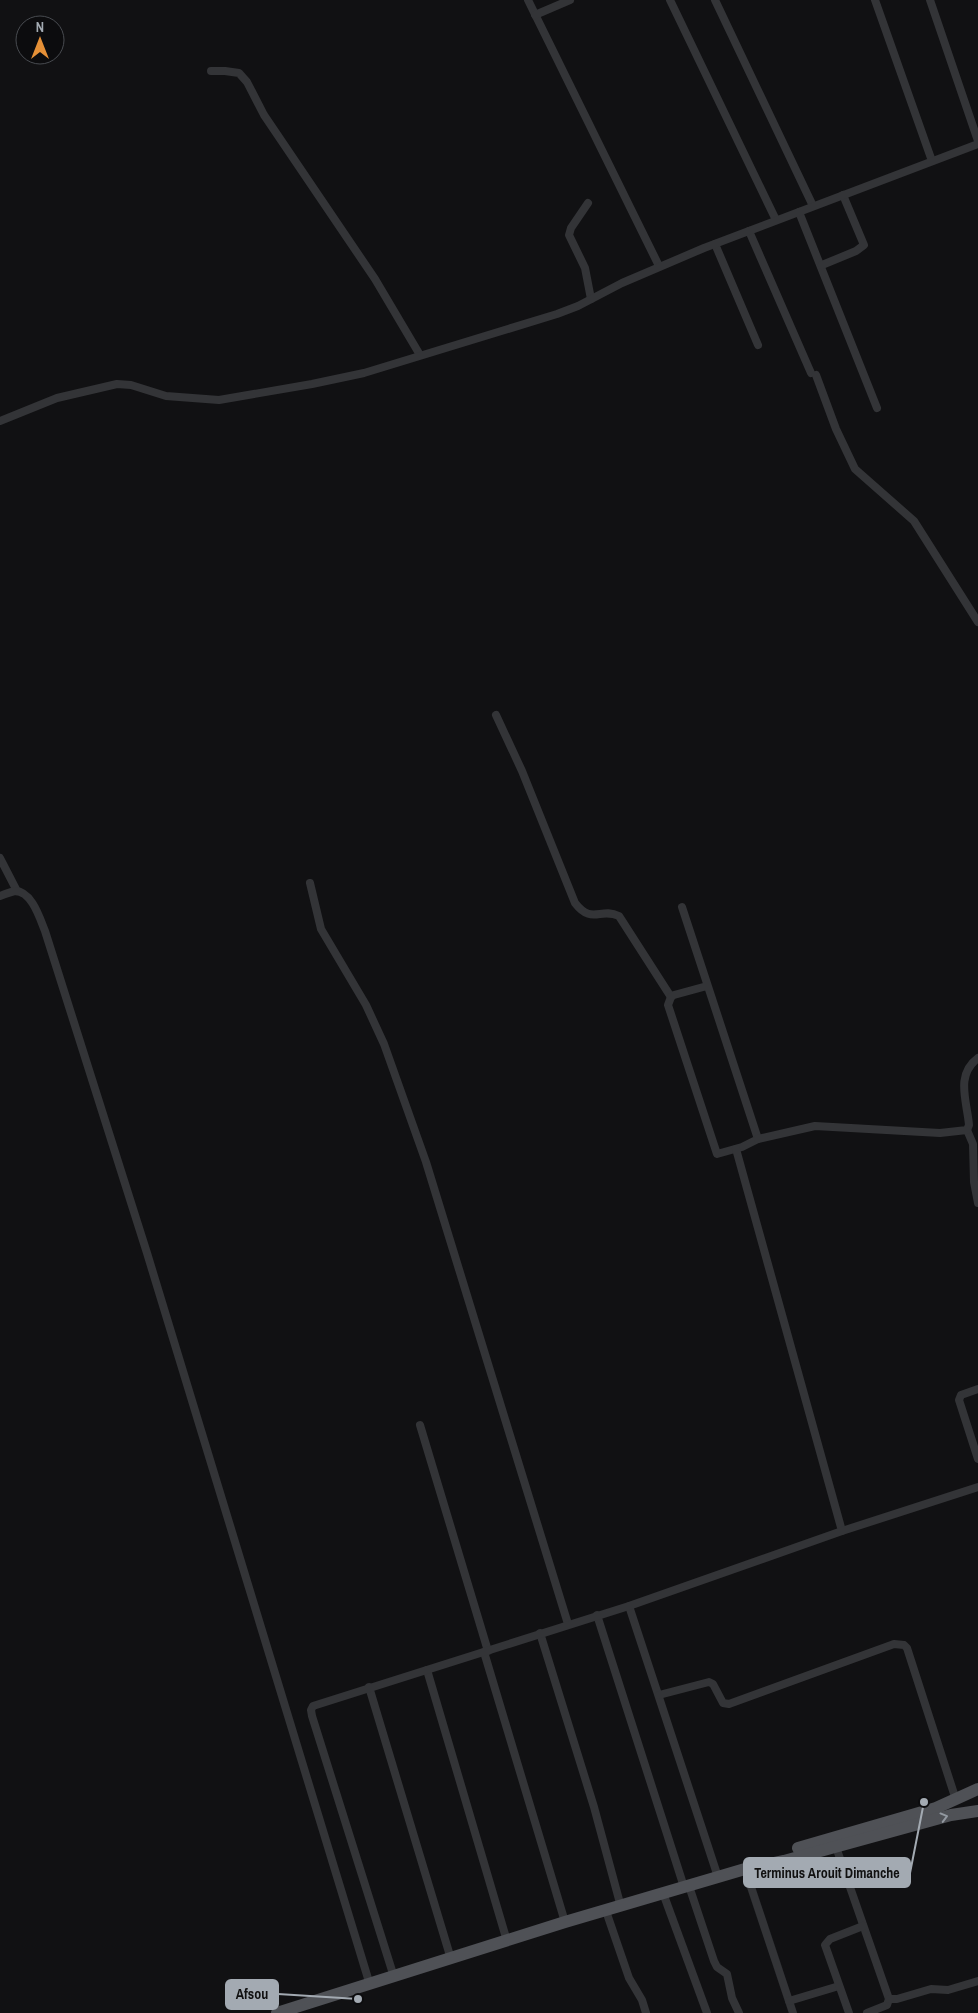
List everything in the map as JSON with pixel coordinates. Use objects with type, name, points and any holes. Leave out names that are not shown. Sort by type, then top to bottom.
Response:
[{"type":"main road","points":[[745,1869],[782,1853],[936,1808],[978,1790],[978,1801]]},
{"type":"main road","points":[[277,2013],[565,1922],[745,1869],[775,1863],[951,1815],[978,1811]]},
{"type":"street","points":[[528,0],[659,266]]},
{"type":"street","points":[[535,15],[570,0]]},
{"type":"street","points":[[670,0],[776,220]]},
{"type":"street","points":[[715,0],[813,206]]},
{"type":"street","points":[[876,0],[932,161]]},
{"type":"street","points":[[0,421],[57,398],[117,384],[131,385],[166,396],[220,400],[364,373],[556,314],[659,266],[978,143],[930,0]]},
{"type":"street","points":[[211,71],[239,74],[247,82],[264,116],[375,279],[420,355]]},
{"type":"street","points":[[822,265],[856,251],[864,245],[843,195]]},
{"type":"street","points":[[588,203],[571,228],[569,235],[585,268],[591,299]]},
{"type":"street","points":[[799,212],[822,265],[877,408]]},
{"type":"street","points":[[749,231],[855,469],[914,521],[978,622]]},
{"type":"street","points":[[715,244],[758,345]]},
{"type":"street","points":[[496,715],[522,771],[575,904],[581,912],[586,914],[619,916],[671,997]]},
{"type":"street","points":[[0,858],[17,891],[24,894],[38,914],[60,976],[147,1253],[370,1985]]},
{"type":"street","points":[[310,883],[321,929],[366,1005],[384,1044],[426,1162],[568,1624]]},
{"type":"street","points":[[0,896],[17,891]]},
{"type":"street","points":[[682,907],[758,1140]]},
{"type":"street","points":[[671,997],[707,986]]},
{"type":"street","points":[[671,997],[668,1005],[717,1154],[758,1140],[815,1126],[940,1133],[967,1130]]},
{"type":"street","points":[[978,1058],[967,1068],[964,1079],[969,1125],[967,1130],[972,1144],[972,1167],[978,1203]]},
{"type":"street","points":[[736,1149],[842,1531]]},
{"type":"street","points":[[978,1390],[961,1395],[959,1400],[978,1459]]},
{"type":"street","points":[[420,1425],[565,1922]]},
{"type":"street","points":[[394,1977],[311,1710],[313,1706],[630,1606],[842,1531],[978,1487]]},
{"type":"street","points":[[630,1606],[718,1877]]},
{"type":"street","points":[[598,1615],[686,1887],[714,1961],[717,1967],[727,1974],[732,1998],[738,2013]]},
{"type":"street","points":[[540,1633],[594,1807],[621,1907]]},
{"type":"street","points":[[659,1695],[709,1682],[713,1684],[721,1701],[729,1704],[894,1644],[904,1645],[907,1648],[956,1800]]},
{"type":"street","points":[[427,1670],[507,1941]]},
{"type":"street","points":[[369,1687],[450,1959]]},
{"type":"street","points":[[836,1847],[889,1999],[888,2005],[867,2013]]},
{"type":"street","points":[[745,1869],[794,2013]]},
{"type":"street","points":[[663,1893],[707,2013]]},
{"type":"street","points":[[606,1911],[630,1978],[642,2000],[646,2013]]},
{"type":"street","points":[[849,2013],[825,1945],[830,1939],[863,1926]]},
{"type":"street","points":[[889,1999],[897,2000],[931,1990],[948,1990],[978,1981]]},
{"type":"street","points":[[789,2001],[839,1986]]},
{"type":"place","name":"Terminus Arouit Dimanche","points":[[924,1802]]},
{"type":"place","name":"Afsou","points":[[358,1999]]}]
